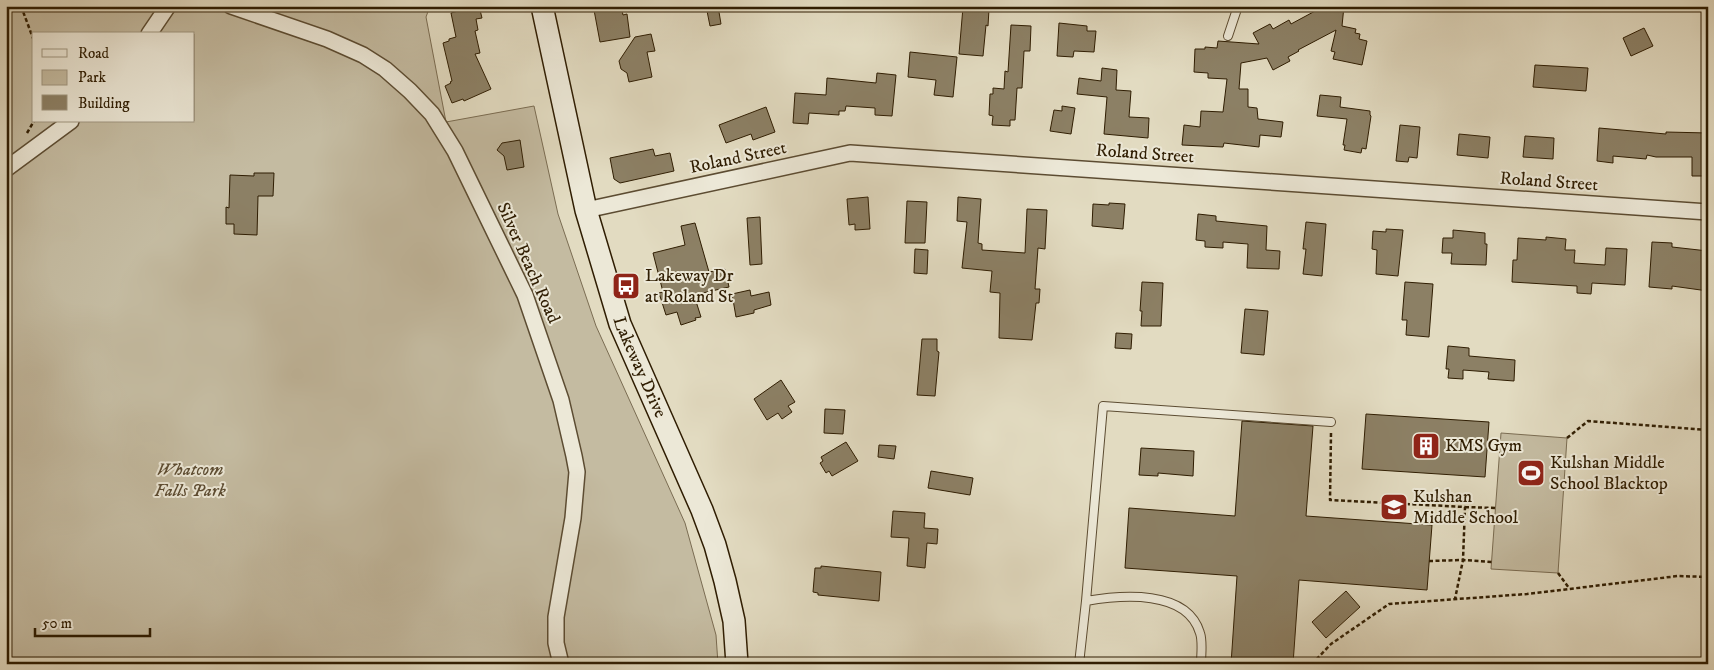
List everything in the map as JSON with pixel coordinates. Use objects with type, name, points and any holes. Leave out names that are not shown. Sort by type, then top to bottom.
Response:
[{"type":"main road","name":"Lakeway Drive","points":[[542,6],[586,210],[620,324],[702,510],[715,546],[726,581],[734,621],[738,664]]},
{"type":"street","points":[[150,32],[168,6]]},
{"type":"street","name":"Silver Beach Road","points":[[231,6],[326,39],[363,55],[385,69],[432,114],[455,151],[525,295],[561,400],[574,456],[577,472],[574,518],[556,617],[556,643],[560,664]]},
{"type":"street","points":[[6,169],[70,122]]},
{"type":"street","name":"Roland Street","points":[[586,210],[850,153],[1708,212]]},
{"type":"lane","points":[[1228,36],[1238,6]]},
{"type":"lane","points":[[1079,664],[1103,406],[1331,422]]},
{"type":"lane","points":[[1086,601],[1129,597],[1164,600],[1179,606],[1192,619],[1200,632],[1201,664]]},
{"type":"path","points":[[21,6],[32,36]]},
{"type":"path","points":[[22,137],[30,131],[34,122]]},
{"type":"path","points":[[1567,438],[1588,421],[1708,430]]},
{"type":"path","points":[[1331,422],[1330,500],[1496,508]]},
{"type":"path","points":[[1455,599],[1463,560],[1465,506]]},
{"type":"path","points":[[1429,561],[1463,560],[1492,562]]},
{"type":"path","points":[[1558,573],[1569,588]]},
{"type":"path","points":[[1312,664],[1331,644],[1389,604],[1527,594],[1678,576],[1708,577]]},
{"type":"green space","name":"Whatcom Falls Park","points":[[6,6],[430,6],[426,17],[446,122],[534,106],[558,214],[596,326],[685,523],[716,635],[718,664],[6,664]]},
{"type":"green space","name":"Kulshan Middle School Blacktop","points":[[1501,433],[1567,438],[1558,573],[1491,569]]},
{"type":"building","points":[[461,6],[479,6],[482,18],[476,19],[478,30],[475,31],[480,53],[475,54],[491,89],[464,101],[463,99],[452,103],[445,86],[452,81],[443,43],[456,37],[451,13],[462,10]]},
{"type":"building","points":[[610,6],[621,6],[623,15],[627,14],[630,37],[600,42],[594,10]]},
{"type":"building","points":[[706,6],[718,6],[721,24],[710,26]]},
{"type":"building","points":[[1318,6],[1344,6],[1342,26],[1356,29],[1355,33],[1360,34],[1359,39],[1367,41],[1362,65],[1333,59],[1335,52],[1331,51],[1336,30],[1298,50],[1288,57],[1290,61],[1273,70],[1267,58],[1241,63],[1239,89],[1248,89],[1248,107],[1257,108],[1258,119],[1283,122],[1281,137],[1260,135],[1259,147],[1224,143],[1223,147],[1182,145],[1184,125],[1200,127],[1201,111],[1223,112],[1227,79],[1208,78],[1208,73],[1194,72],[1195,49],[1205,49],[1205,47],[1217,48],[1218,41],[1259,44],[1253,33],[1270,24],[1273,29],[1289,20],[1291,24],[1317,10]]},
{"type":"building","points":[[963,7],[989,9],[983,56],[959,54]]},
{"type":"building","points":[[1059,23],[1087,26],[1087,31],[1096,31],[1094,52],[1074,51],[1073,57],[1057,56]]},
{"type":"building","points":[[1011,25],[1031,26],[1030,51],[1024,51],[1022,88],[1017,88],[1015,120],[1010,120],[1010,126],[992,125],[993,116],[989,115],[990,94],[993,94],[993,88],[1004,89],[1005,71],[1008,72]]},
{"type":"building","points":[[1644,28],[1653,46],[1631,56],[1623,38]]},
{"type":"building","points":[[651,34],[655,51],[647,52],[652,77],[629,82],[627,73],[621,69],[619,61],[635,37]]},
{"type":"building","points":[[910,52],[957,57],[953,97],[934,95],[936,80],[908,77]]},
{"type":"building","points":[[1535,65],[1588,68],[1586,91],[1533,87]]},
{"type":"building","points":[[1102,68],[1117,70],[1116,90],[1131,91],[1129,117],[1149,118],[1148,138],[1104,134],[1107,97],[1077,94],[1079,78],[1101,81]]},
{"type":"building","points":[[877,73],[896,75],[892,116],[875,115],[875,108],[846,106],[845,111],[839,111],[839,115],[809,113],[808,124],[793,123],[795,93],[826,95],[827,78],[876,83]]},
{"type":"building","points":[[1320,95],[1341,97],[1340,107],[1370,111],[1371,116],[1366,149],[1362,148],[1361,153],[1344,150],[1347,119],[1317,116]]},
{"type":"building","points":[[1062,106],[1075,108],[1071,134],[1050,131],[1054,110],[1062,111]]},
{"type":"building","points":[[766,107],[775,132],[753,140],[751,134],[726,143],[719,125]]},
{"type":"building","points":[[1400,125],[1420,127],[1417,158],[1409,157],[1408,162],[1396,161]]},
{"type":"building","points":[[1599,128],[1666,134],[1666,132],[1708,133],[1708,176],[1692,176],[1692,157],[1656,157],[1647,155],[1646,159],[1613,156],[1613,163],[1597,161]]},
{"type":"building","points":[[1459,134],[1490,137],[1488,158],[1457,155]]},
{"type":"building","points":[[1525,136],[1554,138],[1553,159],[1523,157]]},
{"type":"building","points":[[520,140],[524,167],[507,170],[504,156],[497,150],[502,143]]},
{"type":"building","points":[[653,149],[655,156],[670,153],[674,171],[620,183],[614,179],[610,158]]},
{"type":"building","points":[[254,173],[274,173],[273,196],[258,196],[257,235],[234,234],[234,224],[226,224],[226,207],[229,208],[230,175],[254,176]]},
{"type":"building","points":[[868,197],[870,229],[855,230],[855,224],[849,225],[847,199]]},
{"type":"building","points":[[958,197],[981,199],[978,243],[982,244],[982,250],[1025,253],[1027,209],[1047,210],[1045,249],[1038,248],[1035,289],[1040,289],[1039,303],[1036,303],[1032,340],[999,338],[1000,293],[990,292],[992,271],[962,268],[967,222],[957,221]]},
{"type":"building","points":[[907,201],[927,202],[925,243],[905,243]]},
{"type":"building","points":[[1109,203],[1125,204],[1123,229],[1092,226],[1093,204],[1109,205]]},
{"type":"building","points":[[1198,214],[1216,216],[1216,221],[1267,226],[1266,250],[1280,251],[1279,269],[1247,268],[1248,244],[1223,242],[1223,248],[1205,247],[1205,241],[1196,240]]},
{"type":"building","points":[[760,217],[762,264],[750,265],[747,218]]},
{"type":"building","points":[[1306,222],[1326,224],[1322,276],[1303,274],[1306,249],[1303,249]]},
{"type":"building","points":[[695,223],[709,272],[725,269],[729,287],[694,295],[701,317],[681,325],[677,312],[666,315],[659,293],[663,292],[653,253],[685,245],[681,226]]},
{"type":"building","points":[[1386,229],[1403,230],[1398,276],[1376,274],[1377,250],[1372,249],[1373,231],[1386,232]]},
{"type":"building","points":[[1453,230],[1485,233],[1485,244],[1487,244],[1486,265],[1451,264],[1452,253],[1442,253],[1443,238],[1453,238]]},
{"type":"building","points":[[1546,237],[1566,239],[1565,250],[1575,250],[1574,263],[1605,265],[1606,248],[1627,249],[1625,285],[1592,283],[1591,294],[1577,293],[1577,286],[1512,282],[1513,260],[1517,260],[1518,238],[1546,240]]},
{"type":"building","points":[[1652,242],[1672,243],[1672,247],[1708,251],[1708,291],[1672,286],[1672,289],[1649,287]]},
{"type":"building","points":[[915,249],[928,250],[927,274],[914,273]]},
{"type":"building","points":[[1142,282],[1163,283],[1161,326],[1141,326]]},
{"type":"building","points":[[1405,282],[1433,284],[1429,337],[1406,335],[1407,320],[1402,320]]},
{"type":"building","points":[[750,290],[751,296],[769,292],[771,305],[754,310],[754,313],[736,317],[732,294]]},
{"type":"building","points":[[1245,309],[1268,311],[1264,355],[1241,353]]},
{"type":"building","points":[[1116,333],[1132,334],[1131,349],[1115,348]]},
{"type":"building","points":[[922,339],[937,339],[937,351],[939,352],[935,396],[917,395]]},
{"type":"building","points":[[1448,346],[1469,348],[1469,356],[1515,360],[1514,381],[1488,379],[1489,372],[1463,370],[1463,379],[1448,378],[1449,369],[1446,369]]},
{"type":"building","points":[[781,380],[795,402],[788,406],[792,412],[782,419],[778,413],[767,420],[754,399]]},
{"type":"building","points":[[825,409],[845,410],[843,434],[824,433]]},
{"type":"building","name":"KMS Gym","points":[[1366,414],[1489,422],[1485,477],[1362,469]]},
{"type":"building","points":[[1242,421],[1313,426],[1306,516],[1432,525],[1427,590],[1299,580],[1293,664],[1231,664],[1237,576],[1125,568],[1129,508],[1235,516]]},
{"type":"building","points":[[846,442],[858,461],[832,476],[829,471],[826,473],[820,463],[823,461],[821,457]]},
{"type":"building","points":[[879,445],[896,446],[894,459],[878,457]]},
{"type":"building","points":[[1141,448],[1194,451],[1193,476],[1158,473],[1158,476],[1139,475]]},
{"type":"building","points":[[931,471],[973,478],[970,495],[928,488]]},
{"type":"building","points":[[893,511],[925,513],[924,528],[938,529],[937,544],[927,543],[925,568],[907,566],[909,538],[891,537]]},
{"type":"building","points":[[821,566],[881,572],[879,601],[818,595],[818,593],[813,592],[815,568],[821,568]]},
{"type":"building","points":[[1346,591],[1360,607],[1326,638],[1312,622]]},
{"type":"place","name":"Lakeway Dr at Roland St","points":[[626,286]]},
{"type":"place","name":"KMS Gym","points":[[1426,446]]},
{"type":"place","name":"Kulshan Middle School Blacktop","points":[[1531,473]]},
{"type":"place","name":"Kulshan Middle School","points":[[1394,507]]}]
